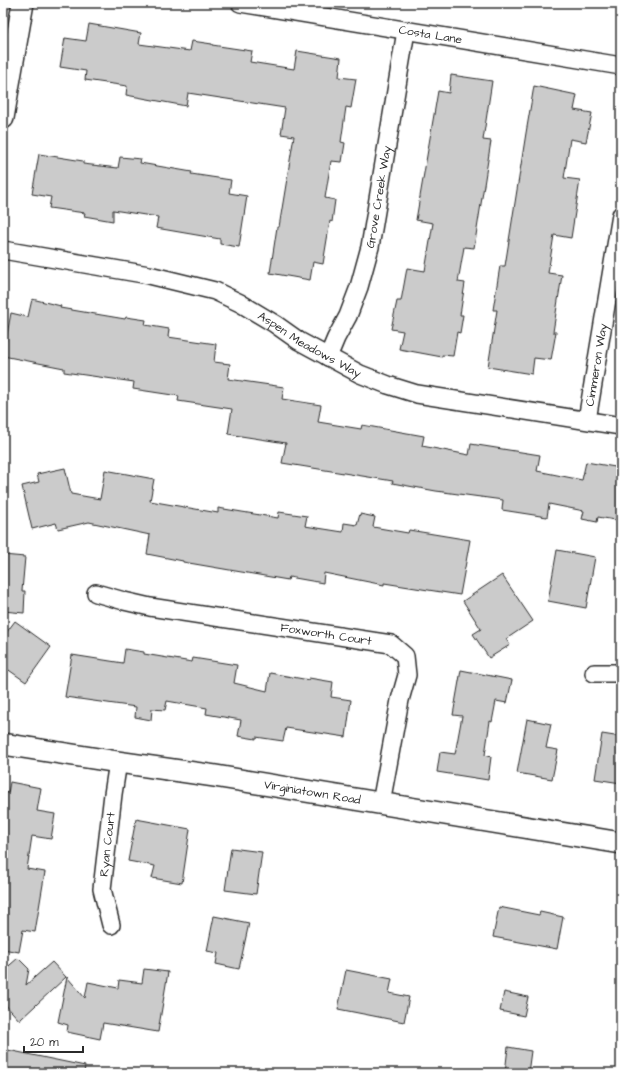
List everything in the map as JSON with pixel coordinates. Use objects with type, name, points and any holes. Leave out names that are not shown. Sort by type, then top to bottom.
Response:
[{"type":"street","points":[[3,118],[23,3]]},
{"type":"street","name":"Costa Lane","points":[[240,3],[621,66]]},
{"type":"street","name":"Grove Creek Way","points":[[328,357],[348,316],[370,246],[406,31]]},
{"type":"street","name":"Cimmeron Way","points":[[587,420],[621,215]]},
{"type":"street","name":"Aspen Meadows Way","points":[[3,250],[149,275],[215,291],[240,303],[275,324],[299,341],[360,374],[388,386],[416,394],[621,426]]},
{"type":"street","name":"Foxworth Court","points":[[96,593],[150,607],[391,644],[405,656],[407,675],[400,700],[381,803]]},
{"type":"street","points":[[594,673],[621,673]]},
{"type":"street","name":"Virginiatown Road","points":[[3,744],[215,776],[621,843]]},
{"type":"street","name":"Ryan Court","points":[[111,925],[102,889],[112,794],[118,762]]},
{"type":"building","points":[[89,24],[141,33],[139,44],[190,51],[192,41],[212,44],[252,51],[250,62],[294,69],[297,51],[341,58],[339,77],[356,79],[351,108],[346,107],[341,142],[345,143],[342,162],[331,161],[325,198],[335,200],[323,264],[313,262],[310,280],[270,273],[294,136],[281,134],[285,108],[188,93],[186,106],[126,95],[127,86],[85,80],[86,71],[60,67],[65,38],[86,41]]},
{"type":"building","points":[[451,75],[492,81],[483,140],[491,141],[474,248],[464,247],[458,282],[465,283],[460,315],[463,315],[460,333],[457,332],[453,356],[442,355],[442,357],[399,349],[403,331],[391,329],[397,301],[401,301],[407,268],[425,271],[433,223],[416,220],[438,91],[449,93]]},
{"type":"building","points":[[534,86],[577,95],[574,110],[592,113],[586,142],[570,139],[564,178],[580,180],[571,238],[554,235],[548,273],[562,275],[553,332],[556,332],[551,360],[534,358],[532,374],[488,367],[497,310],[493,310],[500,266],[505,266]]},
{"type":"building","points":[[39,154],[83,161],[83,164],[118,168],[120,157],[141,159],[140,163],[192,172],[191,174],[231,180],[229,193],[247,196],[239,247],[220,244],[220,239],[156,228],[158,217],[113,210],[113,221],[84,216],[85,213],[49,208],[51,197],[32,194]]},
{"type":"building","points":[[32,299],[61,306],[60,308],[125,319],[126,317],[146,320],[145,325],[169,329],[168,337],[216,344],[214,362],[230,364],[228,379],[284,387],[282,399],[321,405],[318,422],[361,429],[362,425],[424,436],[422,446],[469,455],[471,444],[540,455],[537,471],[582,480],[586,462],[621,468],[621,521],[598,517],[597,522],[582,519],[584,511],[549,504],[547,517],[502,510],[503,500],[436,491],[392,483],[393,481],[282,463],[286,443],[228,434],[232,409],[178,401],[179,396],[133,389],[134,382],[64,372],[64,368],[3,356],[11,313],[28,317]]},
{"type":"building","points":[[65,468],[71,494],[100,499],[105,470],[154,479],[150,501],[218,513],[218,508],[278,518],[279,512],[307,516],[305,526],[343,532],[344,523],[357,525],[360,514],[375,517],[373,527],[408,533],[409,530],[470,540],[460,595],[384,583],[384,585],[324,573],[323,583],[289,577],[288,580],[183,562],[147,554],[150,535],[89,522],[58,529],[56,523],[32,529],[22,486],[39,482],[37,474]]},
{"type":"building","points":[[557,550],[595,557],[586,608],[548,601]]},
{"type":"building","points":[[3,555],[25,557],[22,591],[25,591],[24,613],[3,611]]},
{"type":"building","points":[[502,575],[533,621],[506,639],[510,645],[489,658],[473,634],[481,629],[463,601]]},
{"type":"building","points":[[15,621],[51,647],[26,682],[3,666],[3,637]]},
{"type":"building","points":[[125,649],[144,652],[144,654],[192,662],[193,658],[237,665],[234,683],[267,691],[270,673],[309,680],[309,678],[333,682],[331,697],[351,700],[346,737],[286,728],[283,741],[256,737],[256,739],[238,736],[241,720],[206,714],[207,708],[167,701],[165,710],[152,709],[151,720],[135,717],[136,707],[65,697],[72,655],[123,663]]},
{"type":"building","points":[[461,670],[512,680],[507,703],[496,701],[492,722],[490,721],[485,755],[491,757],[488,780],[437,772],[440,752],[455,754],[462,716],[453,715]]},
{"type":"building","points":[[527,719],[551,724],[546,748],[558,750],[552,779],[517,773]]},
{"type":"building","points":[[602,734],[621,737],[621,783],[595,779]]},
{"type":"building","points":[[10,782],[41,788],[37,811],[55,814],[51,839],[32,836],[27,869],[45,872],[35,932],[23,930],[19,952],[3,949],[3,792],[8,793]]},
{"type":"building","points":[[136,819],[190,829],[182,883],[152,878],[155,866],[128,861]]},
{"type":"building","points":[[231,848],[262,852],[256,894],[225,890]]},
{"type":"building","points":[[499,907],[539,915],[540,912],[563,917],[557,949],[493,937]]},
{"type":"building","points":[[214,916],[249,923],[239,969],[216,964],[218,953],[207,951]]},
{"type":"building","points":[[18,958],[29,969],[26,985],[52,962],[66,977],[20,1021],[3,1002],[3,971]]},
{"type":"building","points":[[144,969],[168,972],[158,1032],[103,1023],[100,1039],[67,1032],[68,1025],[58,1022],[67,977],[85,998],[88,982],[118,988],[119,980],[142,983]]},
{"type":"building","points":[[346,970],[392,979],[389,993],[409,997],[404,1022],[338,1009]]},
{"type":"building","points":[[504,992],[528,997],[524,1016],[500,1011]]},
{"type":"building","points":[[508,1047],[531,1051],[528,1073],[505,1073]]},
{"type":"building","points":[[3,1049],[85,1066],[84,1073],[3,1073]]}]
